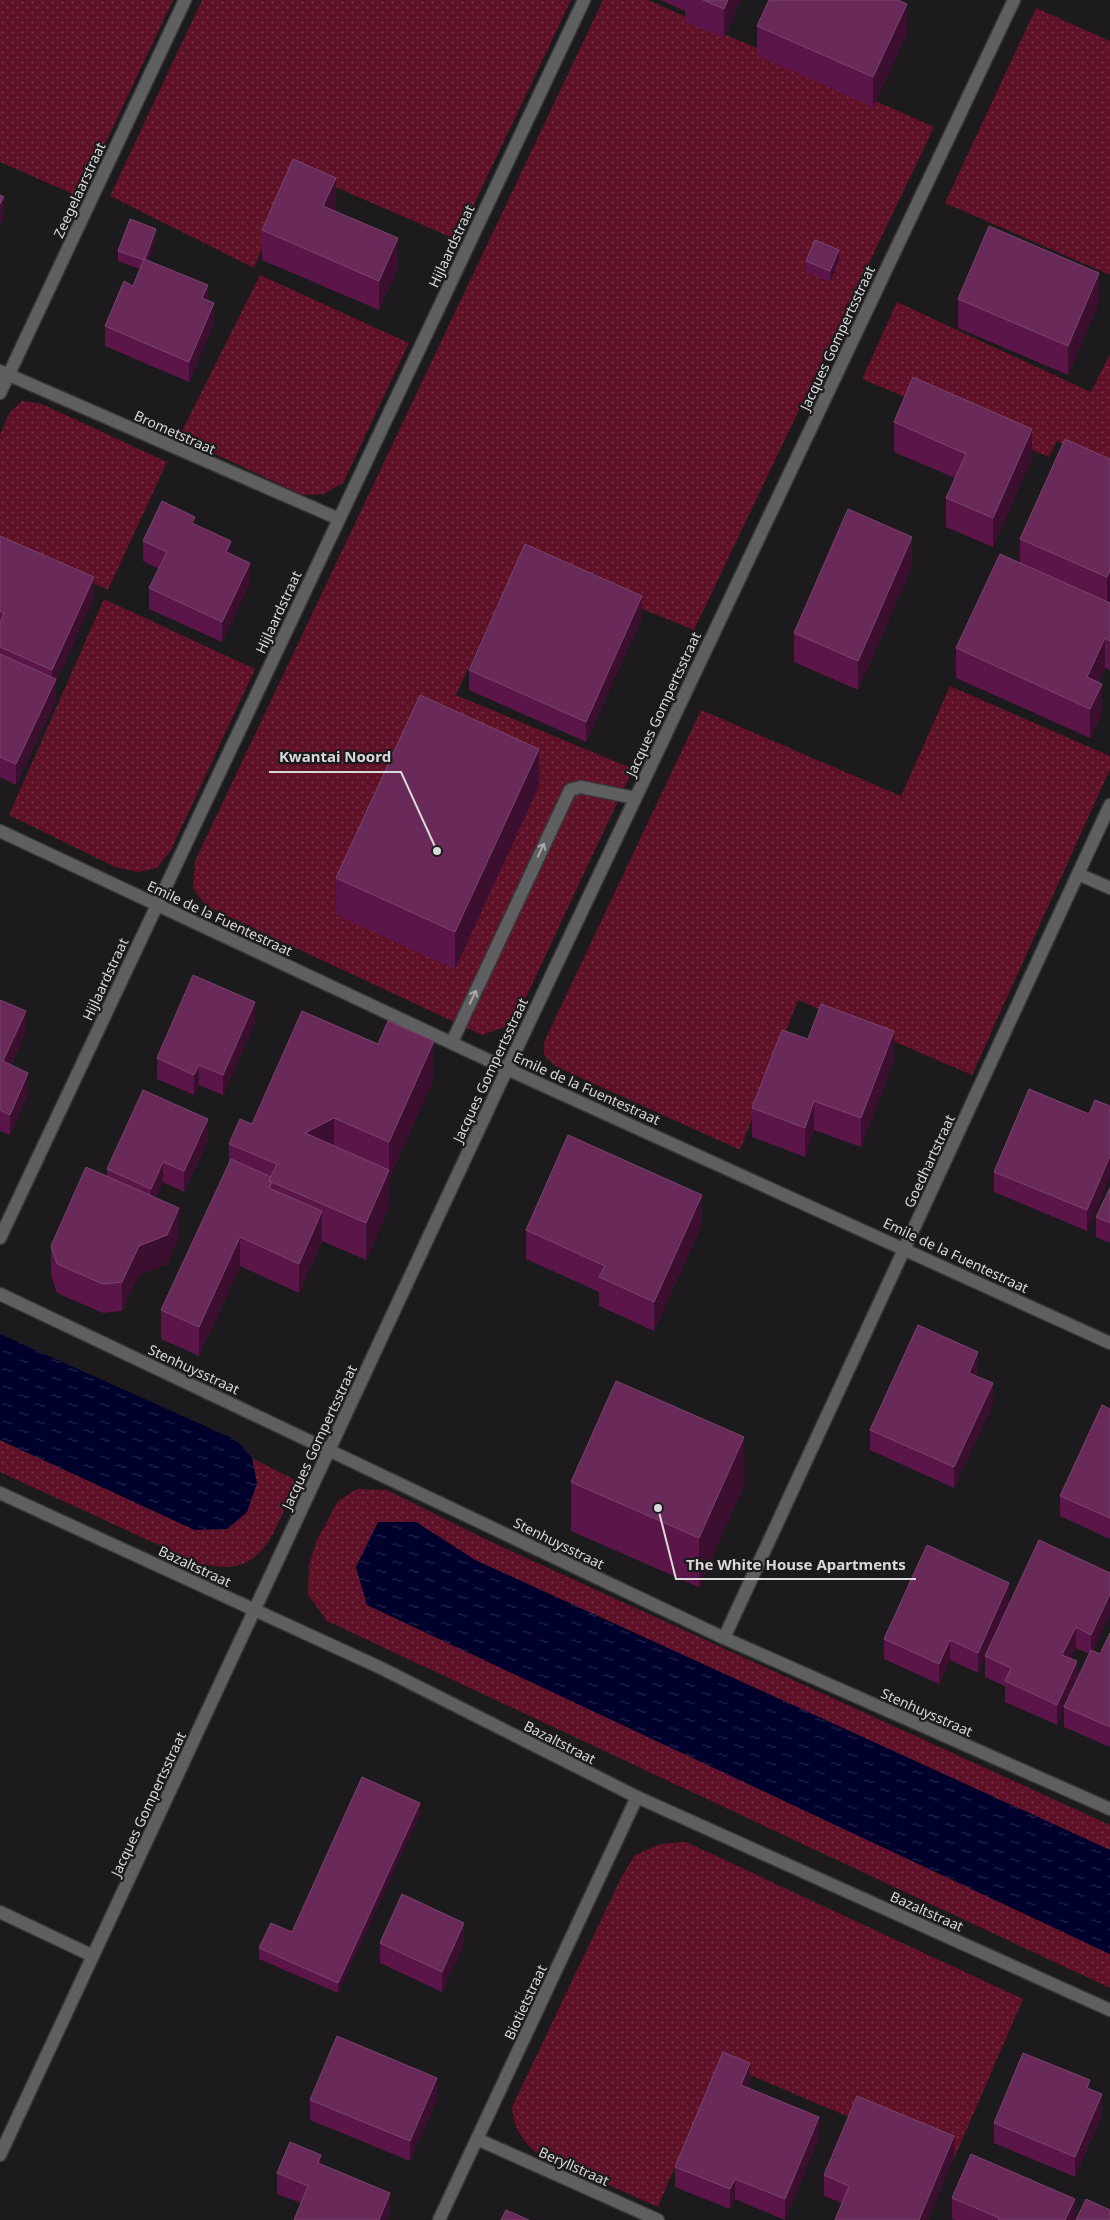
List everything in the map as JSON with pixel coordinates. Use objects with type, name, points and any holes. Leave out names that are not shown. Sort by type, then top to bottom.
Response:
[{"type":"street","name":"Zeegelaarstraat","points":[[0,392],[4,373],[185,0]]},
{"type":"street","name":"Hijlaardstraat","points":[[0,1238],[584,0]]},
{"type":"street","name":"Jacques Gompertsstraat","points":[[0,2155],[507,1069],[1014,0]]},
{"type":"street","name":"Brometstraat","points":[[4,373],[339,519]]},
{"type":"street","points":[[452,1042],[570,790],[581,787],[635,798]]},
{"type":"street","name":"Goedhartstraat","points":[[724,1638],[1110,806]]},
{"type":"street","name":"Emile de la Fuentestraat","points":[[0,831],[156,906],[507,1069],[905,1248],[1110,1343]]},
{"type":"street","points":[[1078,874],[1110,888]]},
{"type":"street","name":"Stenhuysstraat","points":[[0,1294],[724,1638],[1110,1809]]},
{"type":"street","name":"Bazaltstraat","points":[[0,1493],[381,1668],[637,1797],[1110,2010]]},
{"type":"street","name":"Biotietstraat","points":[[439,2220],[637,1797]]},
{"type":"street","points":[[0,1912],[93,1956]]},
{"type":"street","name":"Beryllstraat","points":[[477,2139],[658,2220]]},
{"type":"shaded area","points":[[0,0],[173,0],[80,197],[0,162]]},
{"type":"shaded area","points":[[202,0],[571,0],[457,240],[294,169],[254,268],[110,196]]},
{"type":"shaded area","points":[[603,0],[648,0],[934,127],[694,630],[519,559],[456,695],[633,769],[520,1010],[505,1027],[482,1035],[206,906],[193,888],[195,861]]},
{"type":"shaded area","points":[[1036,8],[1110,41],[1110,275],[945,203]]},
{"type":"shaded area","points":[[260,275],[409,343],[343,483],[324,494],[302,495],[179,437]]},
{"type":"shaded area","points":[[897,302],[1091,392],[1110,354],[1110,464],[1057,441],[1049,457],[862,379]]},
{"type":"shaded area","points":[[22,401],[42,404],[167,462],[108,590],[0,540],[0,434],[10,412]]},
{"type":"shaded area","points":[[104,599],[255,669],[171,850],[157,868],[138,872],[115,867],[9,815]]},
{"type":"shaded area","points":[[950,686],[1110,756],[1110,769],[972,1075],[798,1000],[740,1150],[555,1066],[544,1055],[544,1042],[701,710],[901,796]]},
{"type":"shaded area","points":[[0,1440],[195,1530],[257,1483],[252,1458],[295,1480],[279,1521],[264,1547],[254,1557],[242,1564],[227,1567],[214,1566],[200,1564],[0,1472]]},
{"type":"shaded area","points":[[357,1489],[387,1490],[485,1539],[1110,1825],[1110,1850],[475,1560],[416,1522],[356,1567],[368,1605],[1110,1954],[1110,1988],[327,1621],[308,1595],[309,1565],[316,1542],[338,1501]]},
{"type":"shaded area","points":[[686,1842],[1023,1999],[953,2161],[719,2062],[658,2207],[537,2153],[527,2143],[519,2133],[514,2122],[512,2107],[622,1876],[635,1855],[661,1844]]},
{"type":"water","points":[[0,1334],[236,1440],[252,1458],[257,1483],[247,1512],[227,1529],[195,1530],[0,1440]]},
{"type":"water","points":[[378,1522],[416,1522],[475,1560],[1110,1850],[1110,1954],[367,1605],[356,1567]]},
{"type":"building","points":[[703,0],[728,0],[724,9]]},
{"type":"building","points":[[769,0],[898,0],[907,4],[873,77],[757,26]]},
{"type":"building","points":[[293,159],[336,178],[323,206],[398,238],[379,281],[262,230]]},
{"type":"building","points":[[0,195],[4,197],[0,204]]},
{"type":"building","points":[[130,219],[156,229],[144,260],[118,251]]},
{"type":"building","points":[[989,226],[1099,273],[1068,346],[958,299]]},
{"type":"building","points":[[815,240],[839,250],[830,271],[806,261]]},
{"type":"building","points":[[144,259],[208,285],[202,298],[214,303],[189,362],[105,326],[124,281],[133,286]]},
{"type":"building","points":[[913,377],[1032,429],[993,518],[946,498],[966,454],[894,422]]},
{"type":"building","points":[[1065,439],[1110,459],[1110,571],[1107,577],[1020,539]]},
{"type":"building","points":[[162,501],[195,517],[192,523],[231,541],[226,552],[250,563],[222,622],[149,588],[167,552],[143,541]]},
{"type":"building","points":[[848,509],[912,537],[858,661],[794,633]]},
{"type":"building","points":[[0,536],[94,577],[52,670],[0,647],[0,623],[4,613],[0,611]]},
{"type":"building","points":[[525,544],[642,596],[586,722],[469,670]]},
{"type":"building","points":[[1000,554],[1110,603],[1110,641],[1105,638],[1087,677],[1102,684],[1090,709],[956,648]]},
{"type":"building","points":[[0,654],[56,679],[16,764],[0,757]]},
{"type":"building","points":[[420,695],[539,749],[455,932],[336,878]]},
{"type":"building","points":[[193,975],[255,1002],[223,1075],[199,1065],[194,1075],[157,1058]]},
{"type":"building","points":[[0,1000],[26,1011],[3,1061],[28,1073],[10,1115],[0,1110]]},
{"type":"building","points":[[821,1004],[894,1031],[861,1118],[814,1101],[805,1128],[752,1108],[782,1030],[808,1039]]},
{"type":"building","points":[[302,1011],[378,1044],[388,1021],[434,1041],[389,1142],[334,1118],[305,1133],[389,1170],[366,1223],[269,1181],[277,1164],[229,1144],[240,1119],[252,1124]]},
{"type":"building","points":[[1029,1089],[1089,1114],[1095,1100],[1110,1106],[1110,1156],[1087,1210],[994,1172]]},
{"type":"building","points":[[143,1090],[208,1119],[184,1171],[163,1162],[151,1189],[107,1169]]},
{"type":"building","points":[[568,1135],[702,1195],[654,1302],[599,1277],[605,1266],[526,1230]]},
{"type":"building","points":[[231,1159],[271,1177],[269,1181],[272,1182],[269,1188],[322,1211],[299,1264],[240,1237],[199,1327],[161,1310]]},
{"type":"building","points":[[86,1167],[179,1208],[167,1235],[139,1246],[122,1282],[103,1284],[57,1264],[51,1246]]},
{"type":"building","points":[[1110,1188],[1110,1223],[1096,1217]]},
{"type":"building","points":[[918,1325],[978,1352],[969,1373],[993,1383],[954,1467],[870,1430]]},
{"type":"building","points":[[616,1381],[744,1437],[699,1538],[571,1482]]},
{"type":"building","points":[[1102,1405],[1110,1409],[1110,1518],[1060,1496]]},
{"type":"building","points":[[1039,1540],[1110,1573],[1110,1594],[1091,1635],[1076,1627],[1062,1655],[1077,1661],[1057,1705],[1005,1681],[1011,1668],[985,1656]]},
{"type":"building","points":[[927,1545],[1009,1583],[978,1653],[950,1640],[939,1664],[884,1639]]},
{"type":"building","points":[[1110,1633],[1110,1727],[1064,1707],[1091,1650],[1100,1654]]},
{"type":"building","points":[[362,1777],[420,1803],[338,1983],[259,1948],[271,1923],[292,1932]]},
{"type":"building","points":[[402,1894],[464,1923],[442,1972],[380,1943]]},
{"type":"building","points":[[337,2036],[437,2078],[410,2141],[310,2100]]},
{"type":"building","points":[[723,2052],[750,2063],[741,2085],[819,2117],[785,2199],[735,2179],[730,2189],[675,2167]]},
{"type":"building","points":[[1023,2053],[1090,2080],[1087,2088],[1102,2094],[1075,2157],[994,2123]]},
{"type":"building","points":[[857,2096],[954,2136],[919,2220],[835,2220],[849,2186],[824,2175]]},
{"type":"building","points":[[290,2142],[321,2155],[318,2163],[390,2193],[379,2220],[294,2220],[308,2186],[277,2173]]},
{"type":"building","points":[[971,2154],[1075,2199],[1065,2220],[998,2220],[999,2218],[952,2198]]},
{"type":"building","points":[[1086,2199],[1110,2210],[1110,2220],[1076,2220]]},
{"type":"building","points":[[506,2210],[529,2220],[501,2220]]},
{"type":"place","name":"Kwantai Noord","points":[[437,851]]},
{"type":"place","name":"The White House Apartments","points":[[658,1508]]}]
